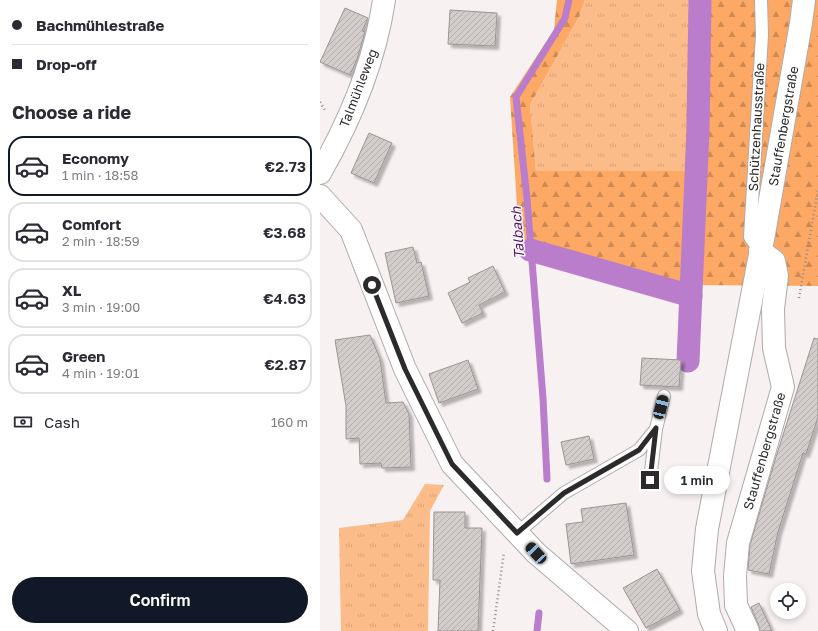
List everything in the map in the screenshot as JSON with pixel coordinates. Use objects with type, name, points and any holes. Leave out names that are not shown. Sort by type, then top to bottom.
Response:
[{"type":"street","name":"Talmühleweg","points":[[320,172],[331,154],[354,106],[381,24],[384,0]]},
{"type":"street","name":"Stauffenbergstraße","points":[[716,631],[709,614],[703,571],[706,543],[760,251],[804,0]]},
{"type":"street","points":[[320,196],[351,230],[405,369],[452,464],[536,553],[627,631]]},
{"type":"street","name":"Stauffenbergstraße","points":[[748,631],[736,605],[734,576],[738,543],[783,387],[774,348],[773,309],[777,276],[774,261],[760,251]]},
{"type":"lane","name":"Schützenhausstraße","points":[[760,251],[750,237],[762,36],[761,0]]},
{"type":"lane","points":[[650,480],[656,428],[664,396]]},
{"type":"lane","points":[[513,528],[564,493],[639,450],[656,428]]},
{"type":"path","points":[[798,304],[818,190]]},
{"type":"path","points":[[493,631],[513,528]]},
{"type":"green space","points":[[557,0],[585,0],[579,17],[530,105],[536,171],[685,171],[689,0],[818,0],[818,286],[676,285],[520,252],[510,97],[554,30]]},
{"type":"green space","points":[[585,0],[689,0],[686,171],[536,171],[530,105],[579,17]]},
{"type":"green space","points":[[425,484],[444,485],[430,511],[428,631],[341,631],[339,528],[403,520]]},
{"type":"building","points":[[345,8],[368,18],[362,31],[365,32],[357,59],[350,75],[320,62]]},
{"type":"building","points":[[450,10],[497,13],[495,46],[448,44]]},
{"type":"building","points":[[369,133],[392,143],[374,183],[351,173]]},
{"type":"building","points":[[413,247],[417,263],[421,262],[429,296],[396,303],[385,253]]},
{"type":"building","points":[[493,266],[505,292],[479,305],[483,313],[462,323],[448,293],[470,282],[468,278]]},
{"type":"building","points":[[370,335],[380,359],[386,403],[403,402],[409,414],[411,467],[382,468],[381,463],[360,464],[359,438],[346,439],[346,406],[335,340]]},
{"type":"building","points":[[814,338],[818,339],[818,417],[806,454],[803,453],[778,532],[769,574],[748,570],[750,545],[775,460]]},
{"type":"building","points":[[642,358],[681,360],[679,387],[640,385]]},
{"type":"building","points":[[468,360],[478,389],[439,403],[429,374]]},
{"type":"building","points":[[589,436],[594,459],[566,465],[561,442]]},
{"type":"building","points":[[626,503],[634,555],[571,564],[566,524],[583,522],[581,509]]},
{"type":"building","points":[[434,512],[465,512],[465,528],[482,528],[478,631],[438,631],[440,580],[433,580]]},
{"type":"building","points":[[657,569],[680,610],[646,628],[623,588]]},
{"type":"building","points":[[759,603],[772,631],[760,631],[751,607]]},
{"type":"waterway","name":"Talbach","points":[[547,479],[543,398],[527,199],[516,97],[565,18],[569,0]]},
{"type":"waterway","points":[[688,361],[698,131],[700,0]]},
{"type":"waterway","points":[[530,250],[691,296]]},
{"type":"waterway","name":"Talbach","points":[[537,631],[539,613]]},
{"type":"route","points":[[372,285],[405,369],[452,464],[517,533],[564,493],[639,450],[656,428],[650,480]]}]
